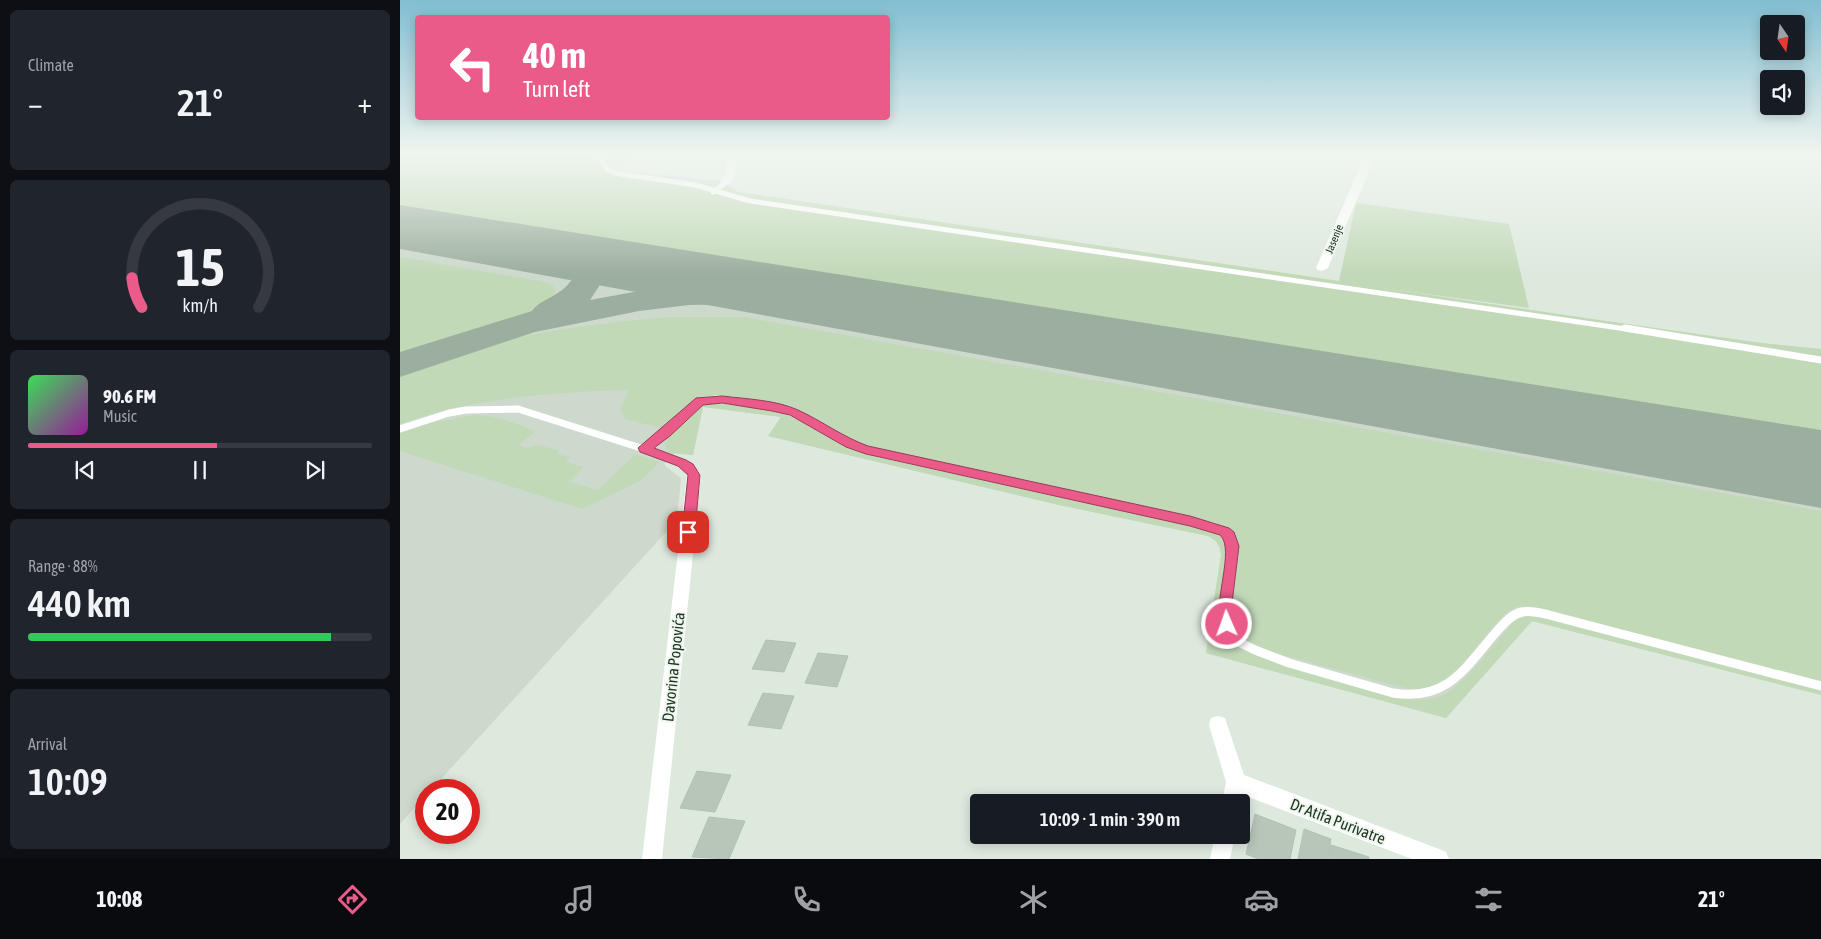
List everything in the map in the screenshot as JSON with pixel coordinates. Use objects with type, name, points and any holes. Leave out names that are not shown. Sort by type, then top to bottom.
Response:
[{"type":"street","name":"Jasenje","points":[[1322,268],[1354,195]]},
{"type":"street","name":"Davorina Popovića","points":[[652,859],[694,475]]},
{"type":"street","points":[[1218,725],[1236,782],[1234,794]]},
{"type":"street","name":"Dr Atifa Purivatre","points":[[1236,782],[1439,859]]},
{"type":"street","points":[[1220,859],[1223,844]]},
{"type":"lane","points":[[726,195],[750,201],[873,220],[1622,328],[1821,360]]},
{"type":"lane","points":[[644,448],[666,433],[700,401],[716,399],[744,402],[794,412],[850,444],[880,454],[1215,527],[1229,536],[1233,546],[1225,612],[1227,624],[1239,642],[1270,656],[1399,694],[1432,692],[1450,685],[1507,621],[1520,612],[1558,616],[1821,686]]},
{"type":"lane","points":[[400,429],[449,413],[466,410],[518,409],[644,448],[682,463],[689,467],[694,475]]},
{"type":"shaded area","points":[[400,195],[759,195],[1592,319],[1761,343],[1821,349],[1821,695],[1532,621],[1446,718],[1206,653],[1221,555],[1220,547],[1216,541],[1208,536],[1059,505],[768,436],[781,417],[703,407],[693,455],[675,453],[665,462],[665,466],[681,478],[677,520],[441,779],[415,779],[415,807],[400,824]]},
{"type":"green space","points":[[400,195],[719,195],[731,199],[925,229],[1642,332],[1821,362],[1821,436],[400,208]]},
{"type":"green space","points":[[732,195],[759,195],[1339,281],[1356,203],[1509,224],[1529,308],[1368,286],[1761,343],[1821,349],[1821,358]]},
{"type":"green space","points":[[400,257],[545,282],[552,285],[556,291],[546,305],[530,313],[400,356]]},
{"type":"green space","points":[[671,317],[743,317],[761,320],[1821,511],[1821,682],[1543,609],[1521,606],[1512,609],[1502,617],[1449,679],[1439,685],[1409,689],[1268,651],[1242,637],[1235,630],[1230,619],[1229,606],[1239,551],[1237,540],[1232,532],[1225,527],[1211,522],[877,450],[854,442],[791,408],[724,396],[709,396],[698,399],[667,425],[660,428],[625,419],[620,410],[629,390],[601,391],[542,395],[484,402],[427,415],[400,424],[400,375],[473,349],[519,337],[584,326]]},
{"type":"green space","points":[[713,402],[751,407],[790,416],[859,451],[1220,533],[1225,538],[1228,547],[1220,610],[1222,622],[1227,633],[1236,644],[1396,697],[1427,699],[1445,694],[1473,670],[1517,618],[1534,615],[1821,690],[1821,695],[1532,621],[1446,718],[1206,653],[1221,555],[1218,544],[1208,536],[1059,505],[768,436],[781,417],[703,407],[693,455],[669,453],[665,445],[667,438],[696,407]]},
{"type":"green space","points":[[474,415],[505,420],[535,432],[518,445],[528,448],[537,445],[558,450],[558,454],[570,457],[566,462],[584,467],[569,482],[598,490],[635,454],[660,462],[640,481],[582,509],[400,451],[400,433],[431,423]]},
{"type":"building","points":[[766,640],[796,643],[784,672],[752,669]]},
{"type":"building","points":[[818,653],[848,656],[837,687],[805,683]]},
{"type":"building","points":[[763,693],[794,696],[781,729],[748,725]]},
{"type":"building","points":[[697,771],[731,775],[715,812],[680,808]]},
{"type":"building","points":[[1255,814],[1296,830],[1290,859],[1258,859],[1246,854],[1248,844],[1250,844]]},
{"type":"building","points":[[709,817],[745,821],[729,859],[692,857]]},
{"type":"building","points":[[1304,829],[1331,839],[1328,859],[1298,859]]},
{"type":"building","points":[[1331,845],[1369,857],[1369,859],[1329,859]]},
{"type":"taxiway","points":[[547,314],[573,298],[588,281],[591,274],[587,265],[574,257]]},
{"type":"taxiway","points":[[400,365],[528,323],[639,301],[689,295],[785,293]]},
{"type":"runway","points":[[400,227],[1821,469]]},
{"type":"route","points":[[688,532],[694,475],[689,467],[682,463],[644,448],[666,433],[700,401],[722,399],[784,409],[794,412],[850,444],[880,454],[1215,527],[1229,536],[1233,546],[1225,603],[1227,624]]}]
